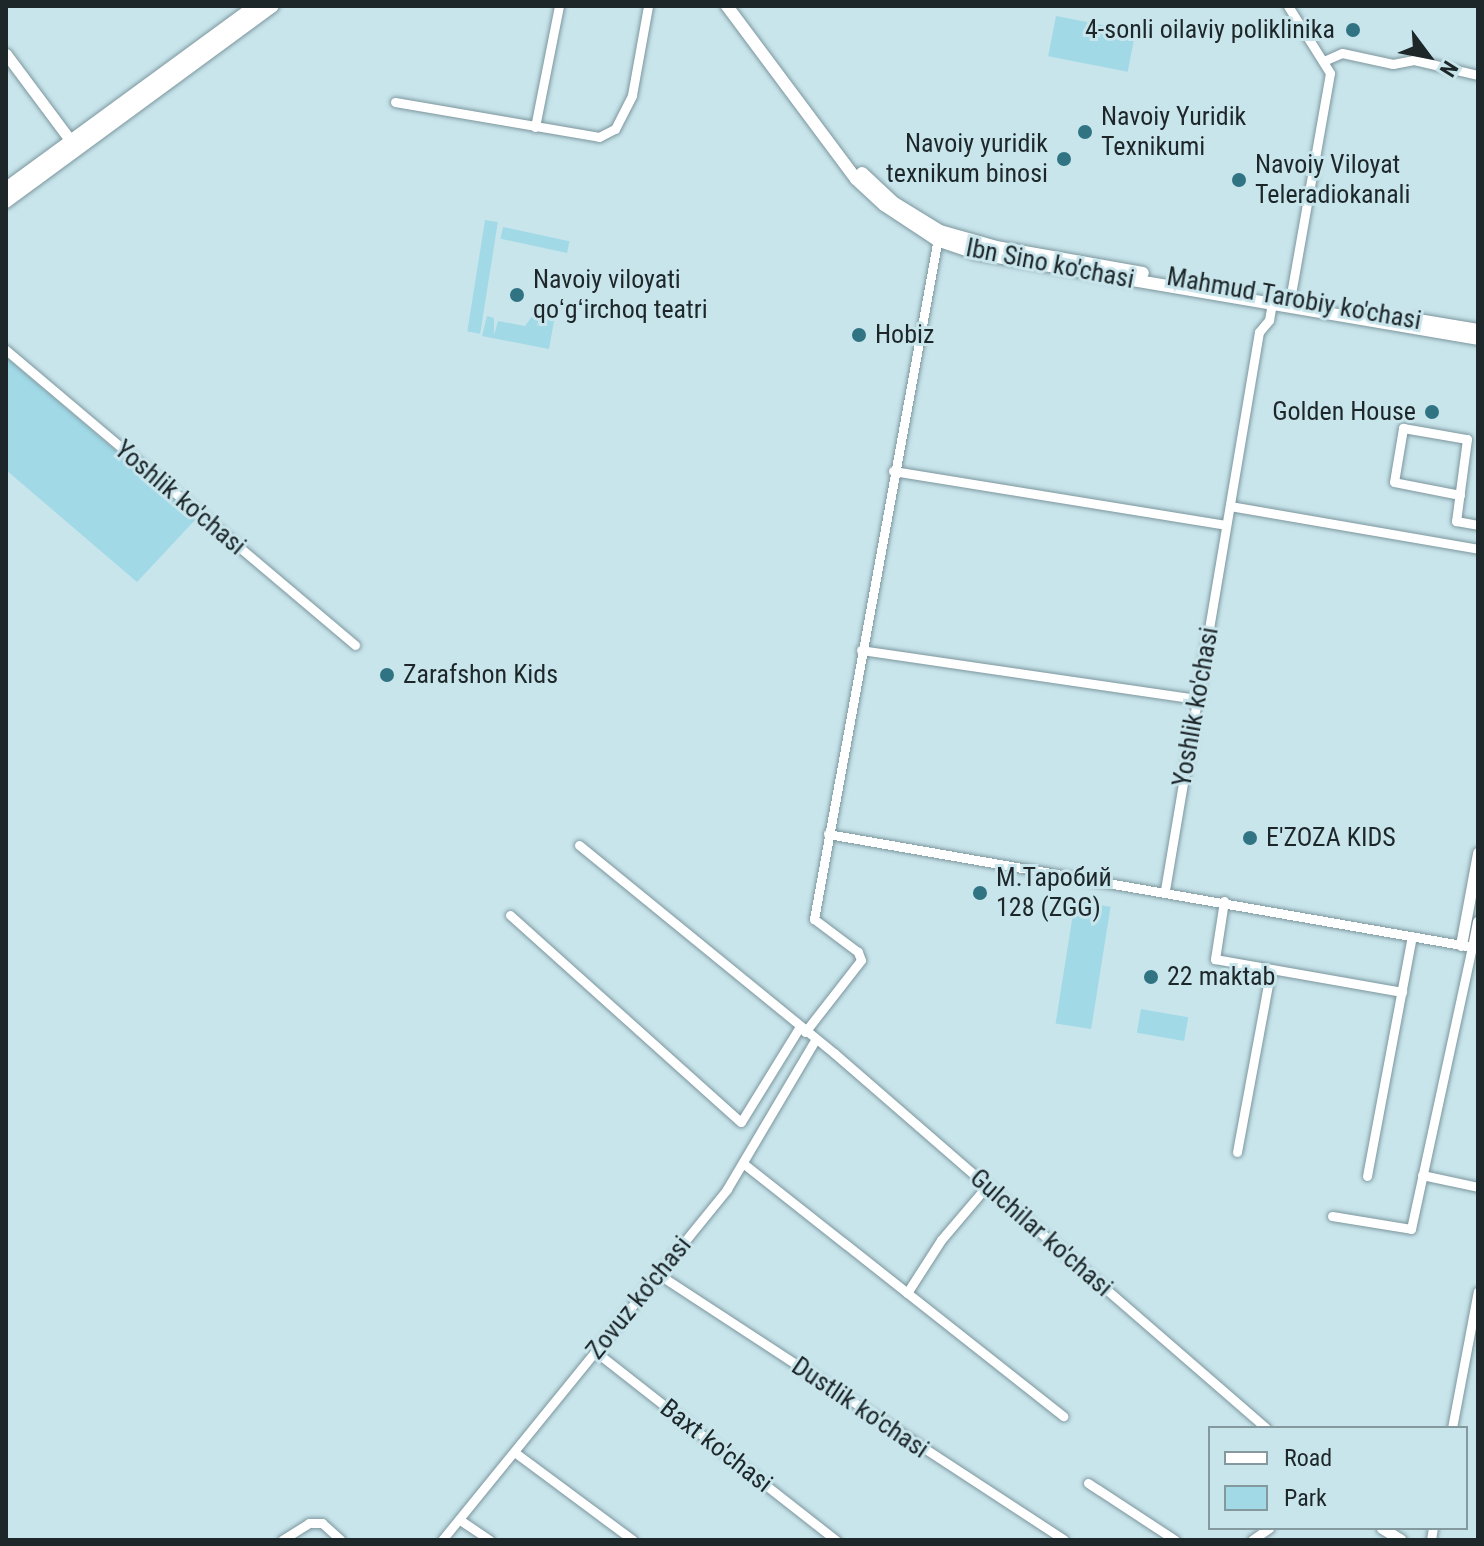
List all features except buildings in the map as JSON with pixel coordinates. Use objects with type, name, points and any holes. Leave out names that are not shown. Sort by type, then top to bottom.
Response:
[{"type":"main road","points":[[6,188],[255,6]]},
{"type":"main road","points":[[6,202],[273,6]]},
{"type":"main road","name":"Ibn Sino ko'chasi","points":[[727,6],[856,179],[884,205],[939,235]]},
{"type":"main road","name":"Mahmud Tarobiy ko'chasi","points":[[737,6],[852,163],[893,202],[939,235],[1290,303],[1478,330]]},
{"type":"main road","points":[[1290,303],[1478,339]]},
{"type":"street","points":[[535,127],[559,6]]},
{"type":"street","points":[[395,102],[591,139],[615,129],[632,95],[648,6]]},
{"type":"street","points":[[1290,7],[1326,60],[1330,73],[1290,303]]},
{"type":"street","points":[[1326,60],[1342,53],[1393,64],[1414,60],[1478,75]]},
{"type":"street","points":[[6,54],[70,140]]},
{"type":"street","points":[[510,915],[741,1122],[802,1030],[861,960],[858,952],[814,919],[893,471],[939,235]]},
{"type":"street","name":"Yoshlik ko'chasi","points":[[1165,890],[1259,332],[1269,320],[1273,300]]},
{"type":"street","name":"Yoshlik ko'chasi","points":[[6,350],[355,645]]},
{"type":"street","points":[[1460,495],[1394,482],[1403,428],[1467,439],[1460,495],[1456,521],[1478,525]]},
{"type":"street","points":[[893,471],[1226,525]]},
{"type":"street","points":[[1230,506],[1478,549]]},
{"type":"street","points":[[861,650],[1197,699]]},
{"type":"street","points":[[828,834],[1165,890],[1471,947]]},
{"type":"street","name":"Gulchilar ko'chasi","points":[[579,845],[815,1040],[1264,1426]]},
{"type":"street","points":[[1471,947],[1478,853]]},
{"type":"street","points":[[1224,901],[1215,959],[1402,992]]},
{"type":"street","points":[[1332,1216],[1411,1229],[1478,921]]},
{"type":"street","points":[[1367,1176],[1412,936]]},
{"type":"street","points":[[1237,1152],[1271,969]]},
{"type":"street","name":"Zovuz ko'chasi","points":[[442,1540],[517,1454],[744,1164],[815,1040]]},
{"type":"street","points":[[744,1164],[1063,1416]]},
{"type":"street","points":[[1422,1175],[1478,1187]]},
{"type":"street","points":[[907,1293],[941,1240],[987,1186]]},
{"type":"street","name":"Dustlik ko'chasi","points":[[658,1274],[1064,1540]]},
{"type":"street","points":[[1452,1426],[1478,1291]]},
{"type":"street","name":"Baxt ko'chasi","points":[[596,1352],[836,1540]]},
{"type":"street","points":[[517,1454],[633,1540]]},
{"type":"street","points":[[1088,1483],[1175,1540]]},
{"type":"street","points":[[460,1520],[490,1540]]},
{"type":"street","points":[[282,1540],[309,1523],[322,1523],[341,1540]]},
{"type":"green space","points":[[1056,16],[1136,31],[1128,72],[1048,56]]},
{"type":"green space","points":[[485,220],[498,222],[480,334],[467,332]]},
{"type":"green space","points":[[503,227],[570,241],[567,253],[501,239]]},
{"type":"green space","points":[[533,315],[539,316],[537,327],[543,315],[554,321],[549,349],[482,336],[487,316],[494,318],[494,335],[498,321],[525,326]]},
{"type":"green space","points":[[6,357],[196,519],[137,582],[6,470]]},
{"type":"green space","points":[[1075,901],[1111,907],[1091,1029],[1056,1023]]},
{"type":"green space","points":[[1141,1009],[1188,1017],[1184,1041],[1137,1033]]},
{"type":"place","name":"4-sonli oilaviy poliklinika","points":[[1353,30]]},
{"type":"place","name":"Navoiy Yuridik Texnikumi","points":[[1085,132]]},
{"type":"place","name":"Navoiy yuridik texnikum binosi","points":[[1064,159]]},
{"type":"place","name":"Navoiy Viloyat Teleradiokanali","points":[[1239,180]]},
{"type":"place","name":"Navoiy viloyati qoʻgʻirchoq teatri","points":[[517,295]]},
{"type":"place","name":"Hobiz","points":[[859,335]]},
{"type":"place","name":"Golden House","points":[[1432,412]]},
{"type":"place","name":"Zarafshon Kids","points":[[387,675]]},
{"type":"place","name":"E'ZOZA KIDS","points":[[1250,838]]},
{"type":"place","name":"М.Таробий 128 (ZGG)","points":[[980,893]]},
{"type":"place","name":"22 maktab","points":[[1151,977]]}]
